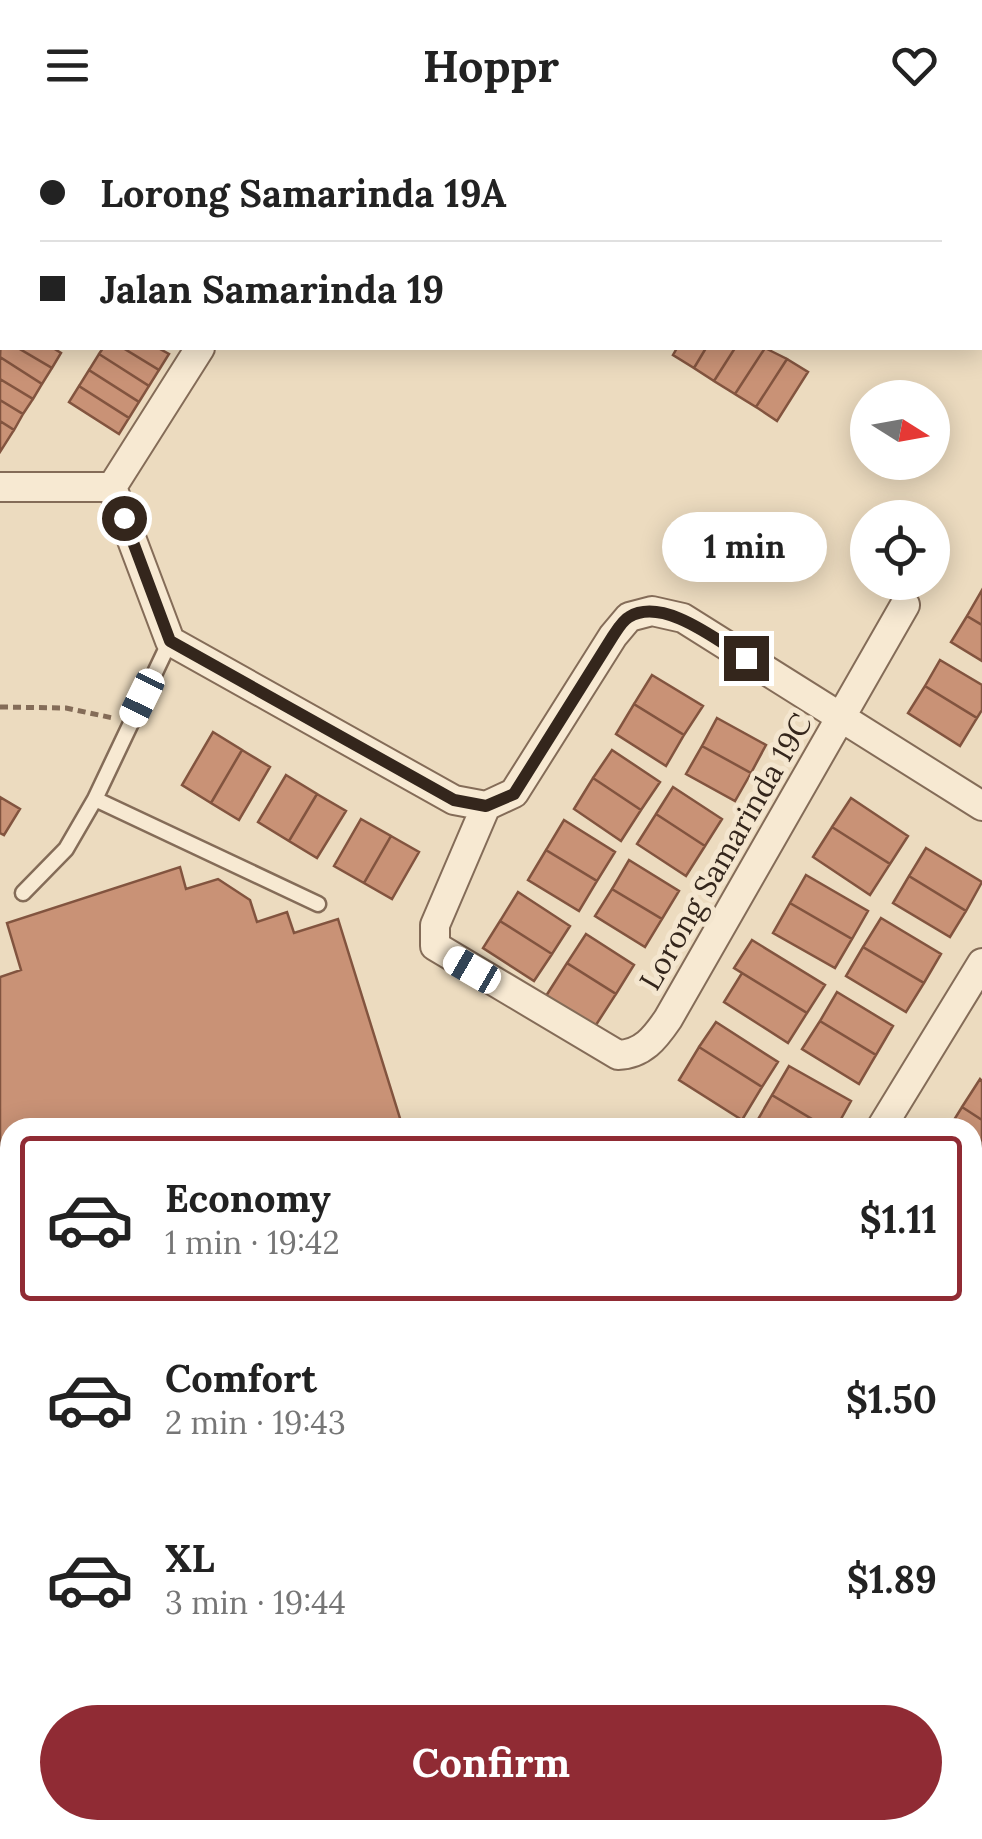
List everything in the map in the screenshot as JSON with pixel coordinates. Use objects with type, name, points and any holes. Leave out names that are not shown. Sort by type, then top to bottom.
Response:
[{"type":"street","points":[[112,487],[199,350]]},
{"type":"street","points":[[0,487],[112,487]]},
{"type":"street","points":[[112,487],[170,641],[454,800],[486,806],[514,794],[621,626],[629,617],[652,611],[682,618],[982,806]]},
{"type":"street","name":"Lorong Samarinda 19C","points":[[486,806],[435,925],[435,946],[618,1055],[631,1054],[651,1042],[668,1019],[906,605]]},
{"type":"street","points":[[887,1118],[982,964]]},
{"type":"lane","points":[[23,893],[66,849],[95,799],[170,641]]},
{"type":"lane","points":[[95,799],[318,904]]},
{"type":"path","points":[[0,707],[106,714],[128,727]]},
{"type":"building","points":[[0,350],[21,350],[52,368],[42,384],[0,357]]},
{"type":"building","points":[[21,350],[56,350],[61,353],[52,368]]},
{"type":"building","points":[[102,350],[126,350],[159,370],[149,386],[99,354]]},
{"type":"building","points":[[126,350],[162,350],[169,354],[159,370]]},
{"type":"building","points":[[676,350],[705,350],[694,368],[673,355]]},
{"type":"building","points":[[705,350],[734,350],[714,381],[694,368]]},
{"type":"building","points":[[734,350],[764,350],[735,394],[714,381]]},
{"type":"building","points":[[764,350],[787,359],[756,407],[735,394]]},
{"type":"building","points":[[99,354],[149,386],[139,402],[89,370]]},
{"type":"building","points":[[0,357],[42,384],[33,399],[0,379]]},
{"type":"building","points":[[787,359],[808,372],[777,421],[756,407]]},
{"type":"building","points":[[89,370],[139,402],[129,418],[79,386]]},
{"type":"building","points":[[0,379],[33,399],[23,414],[0,400]]},
{"type":"building","points":[[79,386],[129,418],[119,434],[69,402]]},
{"type":"building","points":[[0,400],[23,414],[14,430],[0,421]]},
{"type":"building","points":[[0,421],[14,430],[0,452]]},
{"type":"building","points":[[982,590],[982,625],[967,616]]},
{"type":"building","points":[[967,616],[982,625],[982,661],[951,642]]},
{"type":"building","points":[[940,660],[982,685],[982,710],[977,718],[925,686]]},
{"type":"building","points":[[652,675],[703,706],[684,735],[634,704]]},
{"type":"building","points":[[925,686],[977,718],[960,746],[908,713]]},
{"type":"building","points":[[634,704],[684,735],[666,766],[616,734]]},
{"type":"building","points":[[717,718],[766,745],[751,773],[702,746]]},
{"type":"building","points":[[213,732],[242,750],[211,803],[182,785]]},
{"type":"building","points":[[702,746],[751,773],[735,801],[686,774]]},
{"type":"building","points":[[242,750],[270,767],[239,820],[211,803]]},
{"type":"building","points":[[612,750],[660,782],[641,810],[593,778]]},
{"type":"building","points":[[286,775],[317,794],[289,841],[258,822]]},
{"type":"building","points":[[593,778],[641,810],[621,841],[574,809]]},
{"type":"building","points":[[673,787],[722,819],[705,846],[656,814]]},
{"type":"building","points":[[317,794],[346,811],[317,858],[289,841]]},
{"type":"building","points":[[0,797],[20,809],[4,835],[0,833]]},
{"type":"building","points":[[851,798],[908,836],[890,864],[832,827]]},
{"type":"building","points":[[656,814],[705,846],[686,876],[637,844]]},
{"type":"building","points":[[361,819],[391,836],[364,883],[334,866]]},
{"type":"building","points":[[564,820],[615,852],[597,881],[546,850]]},
{"type":"building","points":[[832,827],[890,864],[870,895],[813,857]]},
{"type":"building","points":[[391,836],[419,852],[392,899],[364,883]]},
{"type":"building","points":[[926,848],[982,882],[966,911],[909,876]]},
{"type":"building","points":[[546,850],[597,881],[579,911],[528,880]]},
{"type":"building","points":[[629,860],[679,891],[662,919],[612,889]]},
{"type":"building","points":[[180,867],[186,889],[218,879],[250,900],[257,922],[287,912],[294,933],[338,919],[400,1118],[0,1118],[0,977],[21,970],[7,923]]},
{"type":"building","points":[[806,875],[868,911],[852,939],[790,903]]},
{"type":"building","points":[[909,876],[966,911],[950,937],[893,903]]},
{"type":"building","points":[[612,889],[662,919],[645,947],[595,916]]},
{"type":"building","points":[[518,892],[570,926],[552,954],[500,921]]},
{"type":"building","points":[[790,903],[852,939],[835,968],[773,933]]},
{"type":"building","points":[[881,918],[941,954],[924,983],[863,947]]},
{"type":"building","points":[[500,921],[552,954],[534,981],[483,948]]},
{"type":"building","points":[[586,934],[634,965],[616,994],[567,963]]},
{"type":"building","points":[[752,940],[825,985],[807,1013],[734,968]]},
{"type":"building","points":[[863,947],[924,983],[906,1012],[846,976]]},
{"type":"building","points":[[567,963],[616,994],[594,1028],[546,996]]},
{"type":"building","points":[[742,973],[807,1013],[788,1043],[724,1002]]},
{"type":"building","points":[[837,992],[893,1026],[876,1055],[820,1021]]},
{"type":"building","points":[[820,1021],[876,1055],[859,1084],[802,1049]]},
{"type":"building","points":[[716,1022],[778,1062],[762,1087],[699,1047]]},
{"type":"building","points":[[699,1047],[762,1087],[743,1118],[739,1118],[679,1080]]},
{"type":"building","points":[[789,1066],[851,1101],[842,1118],[810,1118],[772,1095]]},
{"type":"building","points":[[980,1079],[982,1118],[962,1107]]},
{"type":"building","points":[[772,1095],[810,1118],[759,1118]]},
{"type":"building","points":[[962,1107],[979,1118],[955,1118]]},
{"type":"route","points":[[124,518],[170,641],[454,800],[486,806],[514,794],[613,636],[629,617],[652,611],[682,618],[746,658]]}]
